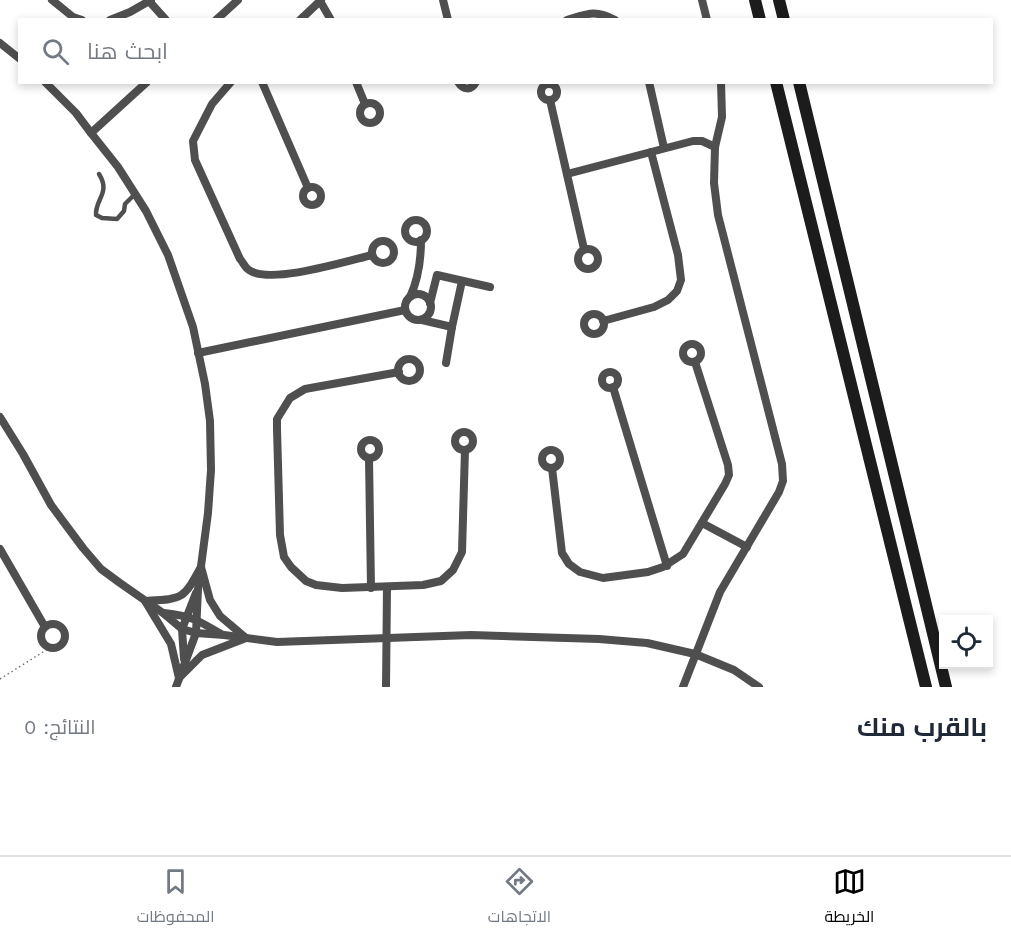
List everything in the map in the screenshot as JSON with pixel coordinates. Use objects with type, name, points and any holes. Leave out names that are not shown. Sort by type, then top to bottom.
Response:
[{"type":"main road","points":[[755,0],[760,18]]},
{"type":"main road","points":[[779,0],[784,18]]},
{"type":"main road","points":[[776,84],[926,687]]},
{"type":"main road","points":[[799,84],[946,687]]},
{"type":"main road","points":[[836,324],[856,318]]},
{"type":"street","points":[[52,0],[76,18]]},
{"type":"street","points":[[218,18],[238,0]]},
{"type":"street","points":[[442,0],[447,18]]},
{"type":"street","points":[[702,0],[706,18]]},
{"type":"street","points":[[115,18],[150,1],[164,18]]},
{"type":"street","points":[[302,18],[321,1],[330,18]]},
{"type":"street","points":[[574,18],[592,13],[611,18]]},
{"type":"street","points":[[0,43],[18,57]]},
{"type":"street","points":[[47,84],[76,113],[118,166],[146,211],[168,255],[193,327],[210,421],[211,470],[198,589],[196,633],[176,687]]},
{"type":"street","points":[[92,133],[145,84]]},
{"type":"street","points":[[227,84],[212,104],[193,141],[195,160],[240,259],[249,270],[264,275],[276,275],[311,270],[372,255]]},
{"type":"street","points":[[263,84],[308,188]]},
{"type":"street","points":[[357,84],[365,104]]},
{"type":"street","points":[[459,84],[465,89],[472,88],[475,84]]},
{"type":"street","points":[[649,84],[664,148]]},
{"type":"street","points":[[683,687],[720,592],[779,492],[783,481],[782,464],[718,215],[714,183],[715,147],[722,117],[721,84]]},
{"type":"street","points":[[550,100],[584,249]]},
{"type":"street","points":[[567,174],[693,141],[702,141],[715,147]]},
{"type":"street","points":[[603,321],[624,317],[668,300],[677,291],[681,280],[678,255],[651,152]]},
{"type":"street","points":[[421,240],[422,295],[431,311],[428,319]]},
{"type":"street","points":[[452,327],[428,319],[417,321],[410,318],[405,310],[406,302],[422,295],[436,275],[490,286]]},
{"type":"street","points":[[446,363],[462,281]]},
{"type":"street","points":[[198,353],[405,310]]},
{"type":"street","points":[[552,468],[562,553],[569,564],[579,572],[603,578],[648,572],[666,566],[683,554],[729,475],[728,465],[695,362]]},
{"type":"street","points":[[399,372],[304,389],[290,398],[277,419],[280,535],[284,557],[291,567],[306,581],[316,585],[342,588],[423,585],[441,581],[453,570],[462,552],[465,450]]},
{"type":"street","points":[[614,387],[666,566]]},
{"type":"street","points":[[0,417],[51,505],[83,548],[101,568],[182,629],[196,633],[277,642],[471,635],[599,639],[647,644],[695,654],[734,670],[759,687]]},
{"type":"street","points":[[369,458],[370,588]]},
{"type":"street","points":[[702,523],[747,547]]},
{"type":"street","points":[[0,549],[45,627]]},
{"type":"street","points":[[145,601],[179,597],[186,593],[201,567]]},
{"type":"street","points":[[201,567],[210,600],[220,616],[246,638]]},
{"type":"street","points":[[387,586],[387,687]]},
{"type":"street","points":[[184,662],[182,629],[198,589]]},
{"type":"street","points":[[145,601],[171,644],[179,678]]},
{"type":"street","points":[[163,613],[197,619],[224,635]]},
{"type":"street","points":[[52,624],[63,629],[64,641],[58,646],[51,647],[42,641],[42,634],[45,627],[52,624]]},
{"type":"street","points":[[179,678],[202,655],[246,638]]},
{"type":"lane","points":[[99,174],[104,181],[104,190],[96,215],[102,218],[117,219],[125,204],[135,195]]},
{"type":"path","points":[[0,679],[51,647]]}]
